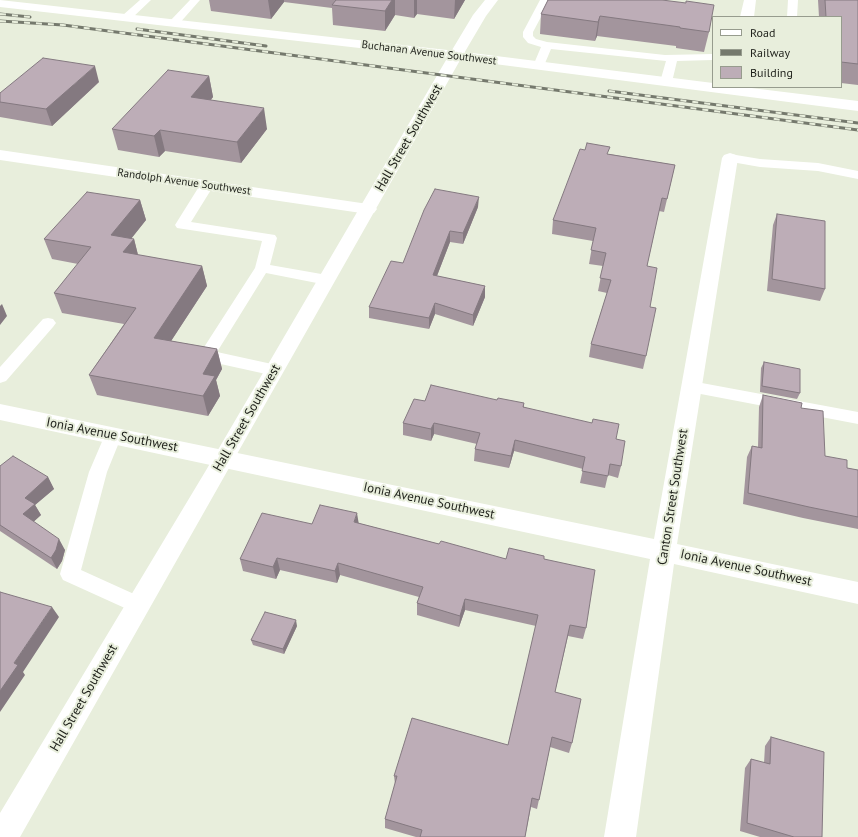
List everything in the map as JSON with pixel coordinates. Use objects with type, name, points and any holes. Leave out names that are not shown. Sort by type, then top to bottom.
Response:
[{"type":"street","name":"Hall Street Southwest","points":[[2,837],[224,458],[456,55],[480,15],[492,0]]},
{"type":"street","points":[[747,16],[750,0]]},
{"type":"street","name":"Buchanan Avenue Southwest","points":[[0,3],[456,55],[712,87]]},
{"type":"street","name":"Buchanan Avenue Southwest","points":[[735,89],[858,106]]},
{"type":"street","name":"Randolph Avenue Southwest","points":[[0,155],[368,209]]},
{"type":"street","name":"Canton Street Southwest","points":[[620,837],[664,550],[730,158]]},
{"type":"street","name":"Ionia Avenue Southwest","points":[[0,412],[664,550],[858,592]]},
{"type":"lane","points":[[127,17],[146,0]]},
{"type":"lane","points":[[174,23],[195,0]]},
{"type":"lane","points":[[545,0],[535,16],[528,32],[528,37],[532,41],[547,45],[672,59],[712,58]]},
{"type":"lane","points":[[792,16],[793,0]]},
{"type":"lane","points":[[539,66],[547,45]]},
{"type":"lane","points":[[666,82],[672,59]]},
{"type":"lane","points":[[730,158],[760,163],[818,167],[858,175]]},
{"type":"lane","points":[[207,185],[182,225],[270,238],[262,268],[207,355],[275,370]]},
{"type":"lane","points":[[262,268],[327,280]]},
{"type":"lane","points":[[0,377],[48,323]]},
{"type":"lane","points":[[691,386],[858,418]]},
{"type":"lane","points":[[113,435],[98,472],[70,574],[138,605]]},
{"type":"building","points":[[336,0],[392,0],[385,11],[332,5]]},
{"type":"building","points":[[548,0],[662,0],[686,3],[686,1],[714,5],[709,32],[600,16],[598,22],[541,14]]},
{"type":"building","points":[[825,0],[858,0],[858,64],[842,62],[842,16],[826,16]]},
{"type":"building","points":[[43,58],[95,66],[46,109],[0,102],[0,93]]},
{"type":"building","points":[[168,70],[209,76],[191,97],[264,108],[237,142],[160,130],[154,136],[112,129]]},
{"type":"building","points":[[587,143],[610,147],[607,154],[675,165],[667,199],[662,198],[647,266],[657,268],[650,307],[656,308],[646,356],[591,344],[611,280],[600,278],[606,253],[591,250],[596,228],[553,220],[580,149],[585,150]]},
{"type":"building","points":[[435,189],[479,197],[463,233],[450,231],[433,275],[485,286],[473,315],[435,303],[429,318],[369,307],[391,261],[403,263],[424,210]]},
{"type":"building","points":[[87,192],[140,200],[111,235],[134,239],[123,252],[202,266],[154,338],[217,349],[203,374],[215,376],[203,396],[89,375],[136,308],[54,293],[91,247],[44,239]]},
{"type":"building","points":[[777,214],[825,221],[825,289],[772,279]]},
{"type":"building","points":[[764,362],[800,369],[800,393],[762,386]]},
{"type":"building","points":[[431,385],[497,400],[498,398],[524,403],[523,407],[592,423],[593,419],[619,424],[616,439],[625,441],[621,466],[610,464],[608,476],[582,471],[585,457],[515,440],[511,456],[475,449],[480,433],[434,423],[431,429],[403,423],[414,399],[425,401]]},
{"type":"building","points":[[763,395],[802,403],[801,408],[823,411],[825,456],[847,460],[847,468],[858,470],[858,517],[748,493],[752,446],[762,448]]},
{"type":"building","points":[[13,456],[48,477],[25,498],[35,504],[23,514],[59,539],[56,550],[51,558],[0,525],[0,466]]},
{"type":"building","points":[[320,505],[357,513],[354,522],[439,544],[441,541],[506,559],[509,548],[544,556],[544,559],[595,570],[586,628],[570,625],[555,692],[581,699],[572,743],[552,737],[539,800],[532,798],[525,837],[420,837],[422,830],[385,819],[397,776],[394,776],[412,718],[508,745],[538,615],[465,599],[460,616],[417,603],[423,587],[338,563],[335,571],[277,558],[273,567],[240,559],[262,513],[312,524]]},
{"type":"building","points":[[0,592],[52,607],[14,663],[18,665],[0,691]]},
{"type":"building","points":[[265,612],[296,620],[283,649],[251,640]]},
{"type":"building","points":[[771,737],[824,752],[822,837],[794,837],[747,823],[751,759],[770,764]]},
{"type":"railway","points":[[0,14],[30,17]]},
{"type":"railway","points":[[0,21],[63,25],[858,130]]},
{"type":"railway","points":[[137,29],[266,46]]},
{"type":"railway","points":[[609,91],[858,123]]}]
